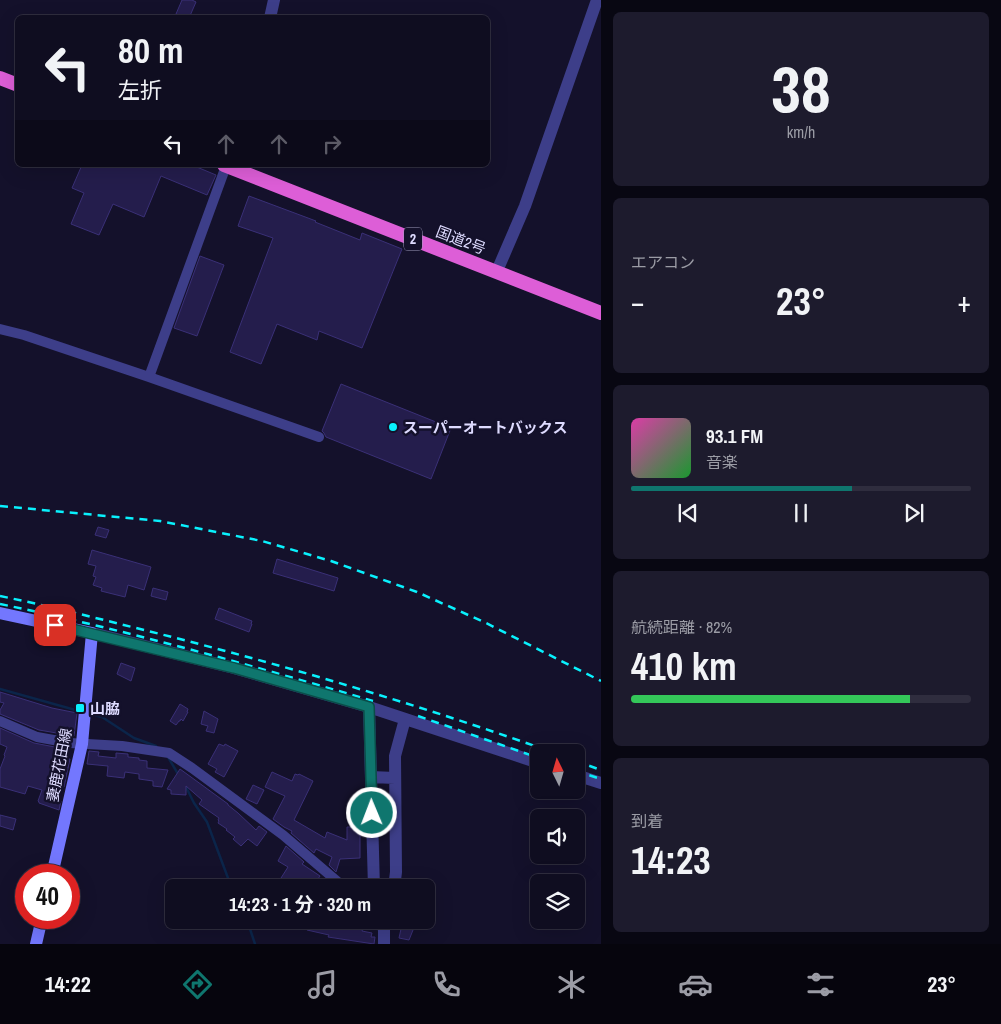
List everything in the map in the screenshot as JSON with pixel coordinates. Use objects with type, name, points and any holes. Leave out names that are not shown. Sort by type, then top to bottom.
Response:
[{"type":"highway","points":[[0,78],[15,83]]},
{"type":"highway","name":"国道2号","points":[[232,167],[601,313]]},
{"type":"main road","points":[[0,613],[92,633]]},
{"type":"main road","name":"妻鹿花田線","points":[[55,864],[82,744],[92,633]]},
{"type":"main road","points":[[36,944],[39,929]]},
{"type":"street","points":[[271,15],[274,0]]},
{"type":"street","points":[[497,271],[525,206],[597,0]]},
{"type":"street","points":[[149,377],[226,167]]},
{"type":"street","points":[[0,329],[24,335],[149,377],[319,437]]},
{"type":"street","points":[[92,633],[234,668],[369,707],[530,760]]},
{"type":"street","points":[[369,707],[374,879]]},
{"type":"street","points":[[395,879],[395,756],[405,719]]},
{"type":"street","points":[[0,721],[37,737],[70,743],[122,746],[169,753],[283,835],[334,879]]},
{"type":"street","points":[[371,777],[395,778]]},
{"type":"street","points":[[585,778],[601,783]]},
{"type":"building","points":[[182,0],[196,2],[190,15],[176,14]]},
{"type":"building","points":[[81,167],[197,167],[216,175],[207,195],[161,176],[144,217],[113,204],[99,235],[71,224],[84,193],[72,188]]},
{"type":"building","points":[[249,196],[360,240],[362,233],[402,249],[362,348],[319,331],[317,340],[277,324],[261,364],[230,352],[273,238],[238,226]]},
{"type":"building","points":[[200,256],[224,265],[197,336],[174,328]]},
{"type":"building","points":[[341,384],[451,428],[431,479],[326,437],[322,431]]},
{"type":"building","points":[[98,527],[109,530],[106,538],[95,535]]},
{"type":"building","points":[[92,550],[151,567],[144,590],[128,585],[125,597],[101,591],[102,588],[93,585],[96,577],[93,576],[96,566],[88,564]]},
{"type":"building","points":[[277,559],[338,578],[334,591],[273,573]]},
{"type":"building","points":[[153,588],[168,592],[166,600],[151,596]]},
{"type":"building","points":[[219,608],[252,621],[249,632],[215,619]]},
{"type":"building","points":[[121,663],[135,668],[131,681],[117,674]]},
{"type":"building","points":[[0,692],[52,708],[77,713],[74,736],[39,730],[0,714],[4,703],[0,702]]},
{"type":"building","points":[[180,704],[188,709],[188,712],[183,721],[181,719],[176,725],[170,721]]},
{"type":"building","points":[[204,711],[218,719],[214,733],[206,731],[208,726],[201,724]]},
{"type":"building","points":[[0,728],[34,743],[60,748],[58,757],[70,759],[64,787],[55,784],[52,798],[61,801],[59,810],[39,803],[42,790],[28,786],[25,794],[0,787],[0,769],[7,747],[0,744]]},
{"type":"building","points":[[219,744],[224,746],[225,744],[238,751],[224,777],[215,772],[217,769],[208,764]]},
{"type":"building","points":[[89,751],[99,752],[98,756],[116,758],[116,753],[128,754],[128,757],[147,761],[147,768],[168,770],[162,787],[153,786],[153,781],[139,779],[139,774],[125,772],[124,778],[107,776],[108,766],[87,764]]},
{"type":"building","points":[[180,769],[228,804],[256,830],[259,826],[267,832],[257,846],[248,839],[241,846],[233,839],[235,837],[227,829],[218,823],[219,818],[199,804],[202,800],[186,786],[186,795],[171,794],[171,790],[167,789]]},
{"type":"building","points":[[272,772],[292,781],[295,774],[299,774],[313,781],[294,820],[325,838],[327,832],[347,840],[347,827],[360,827],[360,858],[340,859],[336,872],[329,865],[332,857],[316,849],[314,853],[291,833],[292,831],[273,819],[285,796],[265,787]]},
{"type":"building","points":[[253,785],[264,790],[257,804],[246,799]]},
{"type":"building","points":[[0,815],[16,819],[13,830],[0,826]]},
{"type":"building","points":[[286,846],[304,862],[302,864],[320,876],[318,879],[283,879],[281,878],[288,867],[278,861]]},
{"type":"building","points":[[363,929],[362,931],[372,933],[371,937],[375,937],[374,944],[328,937],[329,935],[307,930]]},
{"type":"building","points":[[401,929],[413,929],[409,940],[399,938]]},
{"type":"waterway","points":[[0,689],[79,711]]},
{"type":"waterway","points":[[90,714],[102,717],[134,738],[156,746]]},
{"type":"waterway","points":[[168,757],[178,774]]},
{"type":"waterway","points":[[185,785],[207,822],[229,879]]},
{"type":"waterway","points":[[250,929],[255,944]]},
{"type":"railway","points":[[0,506],[160,521],[262,541],[331,561],[417,592],[486,623],[601,681]]},
{"type":"railway","points":[[0,596],[238,654],[396,700],[530,745]]},
{"type":"railway","points":[[0,604],[188,649],[373,701]]},
{"type":"railway","points":[[418,716],[530,755]]},
{"type":"railway","points":[[585,764],[601,770]]},
{"type":"railway","points":[[585,774],[601,779]]},
{"type":"place","name":"スーパーオートバックス","points":[[393,427]]},
{"type":"place","name":"山脇","points":[[80,708]]},
{"type":"route","points":[[55,625],[234,668],[369,707],[372,813]]}]
